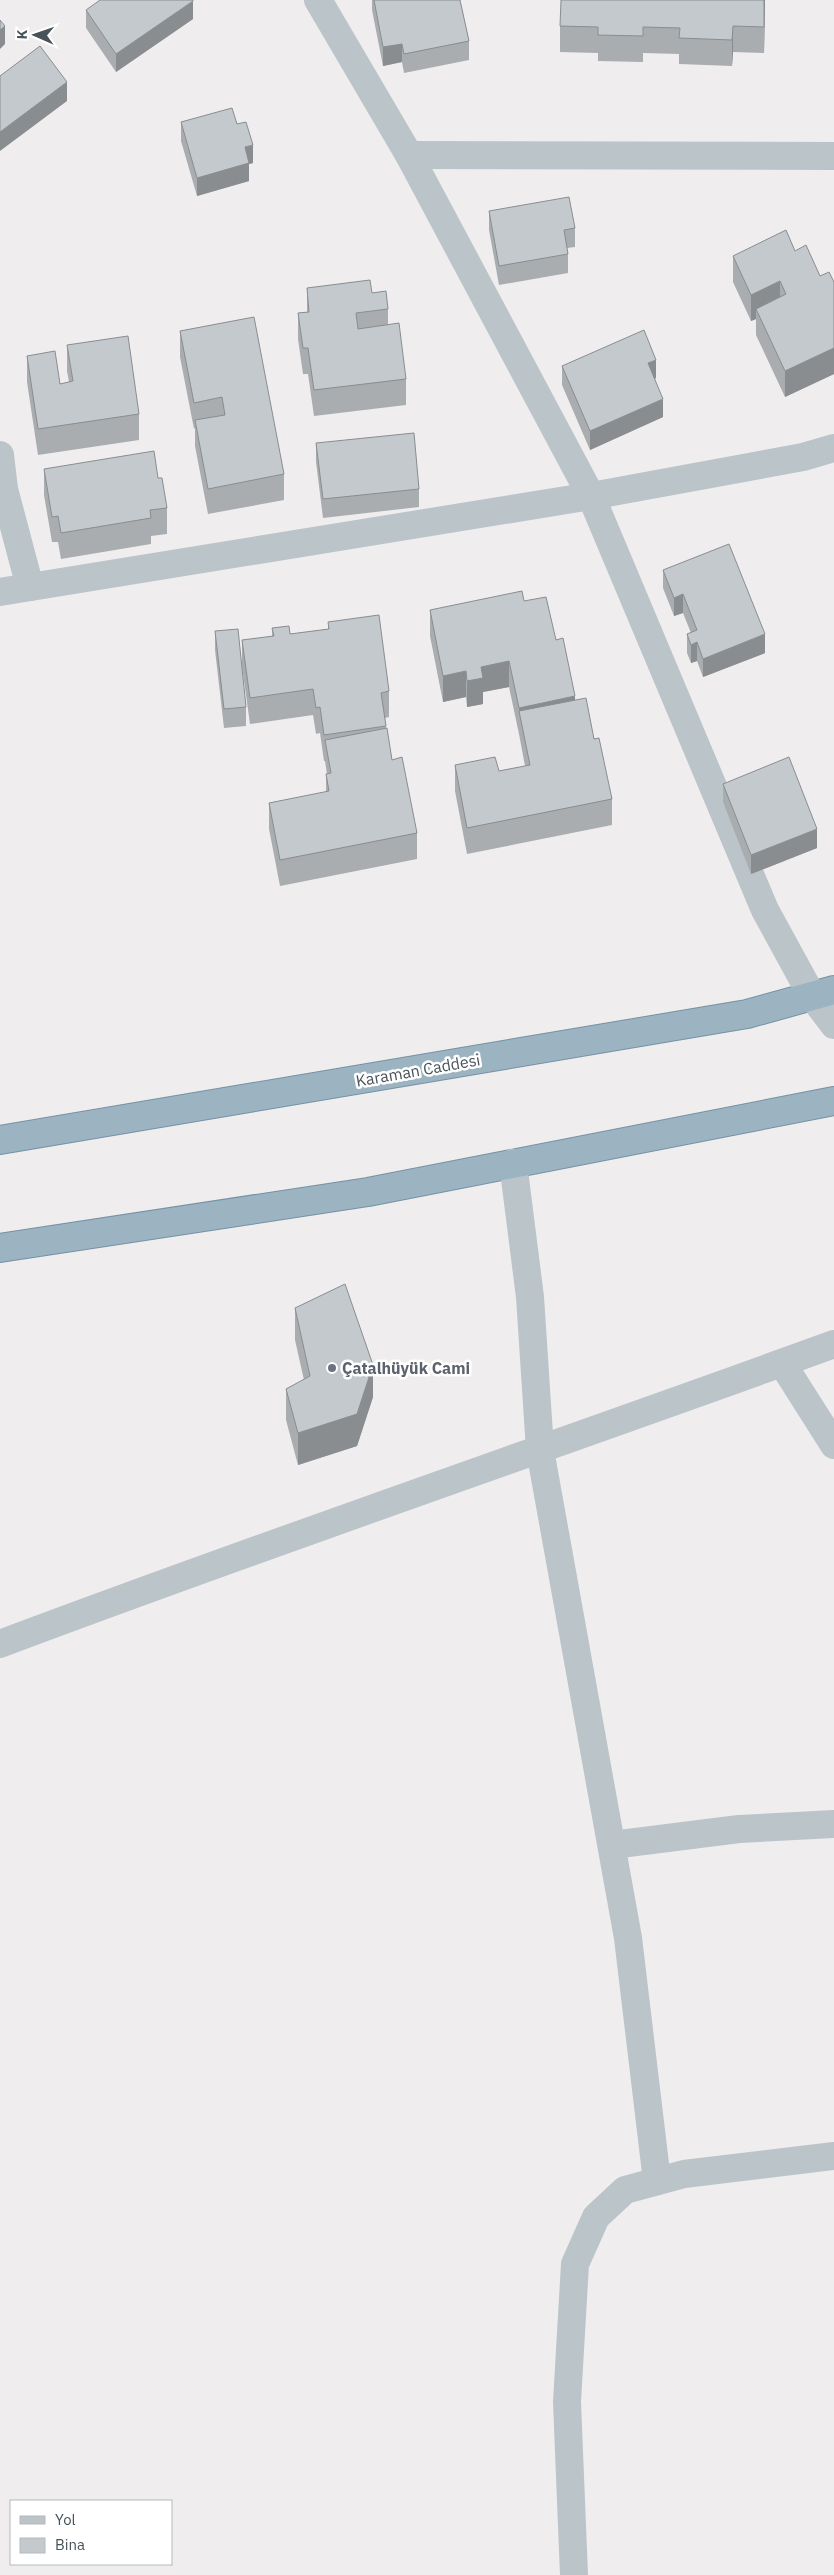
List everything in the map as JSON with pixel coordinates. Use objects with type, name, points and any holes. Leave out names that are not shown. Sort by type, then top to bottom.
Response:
[{"type":"highway","name":"Karaman Caddesi","points":[[0,1140],[746,1014],[823,993]]},
{"type":"highway","points":[[0,1248],[368,1192],[834,1101]]},
{"type":"street","points":[[318,0],[409,155],[591,496],[765,910],[823,993],[834,1025]]},
{"type":"street","points":[[409,155],[834,156]]},
{"type":"street","points":[[0,592],[591,496],[803,457],[834,448]]},
{"type":"street","points":[[0,455],[4,489],[30,587]]},
{"type":"street","points":[[513,1163],[530,1297],[540,1450],[628,1938],[657,2181]]},
{"type":"street","points":[[0,1644],[358,1512],[540,1450],[834,1344]]},
{"type":"street","points":[[782,1363],[834,1445]]},
{"type":"street","points":[[612,1845],[739,1830],[834,1824]]},
{"type":"street","points":[[574,2575],[566,2402],[575,2264],[596,2217],[625,2190],[684,2174],[834,2156]]},
{"type":"building","points":[[100,0],[193,1],[116,54],[86,10]]},
{"type":"building","points":[[374,0],[460,0],[469,41],[404,54],[402,44],[383,47]]},
{"type":"building","points":[[561,0],[764,0],[764,27],[733,26],[732,40],[679,38],[680,28],[643,27],[643,36],[598,35],[598,27],[560,26]]},
{"type":"building","points":[[0,20],[5,26],[0,30]]},
{"type":"building","points":[[40,46],[67,82],[0,132],[0,76]]},
{"type":"building","points":[[232,108],[237,124],[246,122],[253,145],[245,147],[249,163],[197,178],[181,122]]},
{"type":"building","points":[[569,197],[575,228],[564,230],[568,254],[499,266],[489,211]]},
{"type":"building","points":[[786,230],[795,251],[806,245],[820,276],[829,272],[834,282],[834,348],[785,371],[756,309],[786,294],[780,281],[751,295],[733,256]]},
{"type":"building","points":[[370,280],[372,293],[386,291],[388,309],[356,313],[358,329],[399,323],[406,379],[314,390],[308,348],[303,348],[298,313],[309,312],[307,288]]},
{"type":"building","points":[[254,317],[284,474],[208,489],[195,420],[225,415],[222,397],[194,403],[180,331]]},
{"type":"building","points":[[644,330],[656,360],[648,363],[663,399],[590,431],[562,366]]},
{"type":"building","points":[[128,336],[139,414],[38,429],[27,356],[55,351],[60,384],[73,381],[67,345]]},
{"type":"building","points":[[414,433],[419,489],[323,499],[316,443]]},
{"type":"building","points":[[154,451],[158,478],[162,478],[167,508],[150,510],[151,518],[61,533],[58,516],[52,517],[44,469]]},
{"type":"building","points":[[729,544],[765,634],[703,659],[697,642],[691,645],[687,634],[697,630],[683,594],[674,598],[663,570]]},
{"type":"building","points":[[522,591],[524,601],[546,597],[556,640],[563,638],[575,696],[519,708],[509,661],[481,667],[483,678],[467,681],[466,671],[443,676],[430,610]]},
{"type":"building","points":[[379,615],[389,691],[381,693],[386,726],[324,735],[320,707],[316,708],[313,689],[250,698],[242,640],[274,636],[272,628],[289,626],[290,634],[329,629],[328,622]]},
{"type":"building","points":[[238,629],[246,707],[224,709],[215,631]]},
{"type":"building","points":[[586,698],[594,739],[599,738],[612,799],[467,828],[455,765],[495,757],[499,771],[530,765],[519,711]]},
{"type":"building","points":[[387,728],[392,760],[402,757],[417,833],[280,860],[269,803],[329,791],[326,774],[331,773],[325,740]]},
{"type":"building","points":[[789,757],[817,829],[751,855],[723,784]]},
{"type":"building","name":"Çatalhüyük Cami","points":[[345,1284],[373,1365],[357,1414],[298,1433],[286,1389],[310,1376],[295,1308]]},
{"type":"place","name":"Çatalhüyük Cami","points":[[332,1368]]}]
